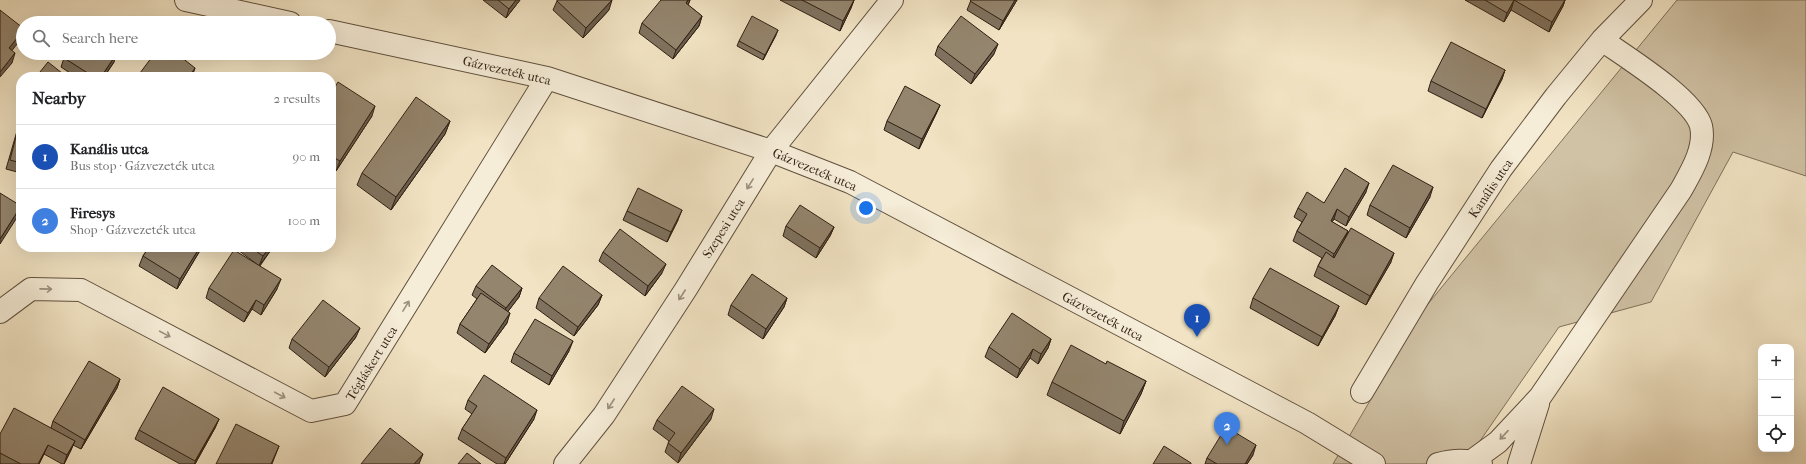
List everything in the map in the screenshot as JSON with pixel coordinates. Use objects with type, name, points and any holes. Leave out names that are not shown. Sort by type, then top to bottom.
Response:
[{"type":"street","points":[[186,0],[261,8],[276,16]]},
{"type":"street","name":"Szepesi utca","points":[[565,464],[604,415],[686,289],[771,151],[892,0]]},
{"type":"street","name":"Kanális utca","points":[[1362,392],[1428,283],[1501,170],[1556,96],[1602,40],[1641,0]]},
{"type":"street","name":"Gázvezeték utca","points":[[336,33],[547,78],[771,151],[850,182],[1307,423],[1374,464]]},
{"type":"street","points":[[1438,464],[1450,461],[1476,463],[1540,397],[1681,190],[1697,161],[1701,144],[1701,126],[1688,104],[1602,40]]},
{"type":"street","name":"Tégláskert utca","points":[[0,312],[31,289],[81,290],[311,412],[345,404],[547,78]]},
{"type":"street","points":[[1519,464],[1540,397]]},
{"type":"street","name":"Gázvezeték utca","points":[[1307,423],[1347,464]]},
{"type":"shaded area","points":[[1677,0],[1806,0],[1806,176],[1733,152],[1651,302],[1559,327],[1464,464],[1333,464],[1423,310]]},
{"type":"building","points":[[498,0],[516,0],[509,9]]},
{"type":"building","points":[[557,0],[612,0],[586,28]]},
{"type":"building","points":[[661,0],[688,0],[686,3],[702,16],[676,50],[642,23]]},
{"type":"building","points":[[802,0],[854,0],[843,21]]},
{"type":"building","points":[[1015,0],[1003,21],[970,1]]},
{"type":"building","points":[[1485,0],[1514,0],[1507,13]]},
{"type":"building","points":[[1514,0],[1565,0],[1552,22]]},
{"type":"building","points":[[0,10],[16,23],[16,40],[9,48],[15,53],[0,72]]},
{"type":"building","points":[[752,16],[778,30],[765,55],[739,41]]},
{"type":"building","points":[[961,16],[998,44],[975,74],[938,46]]},
{"type":"building","points":[[1451,42],[1505,70],[1486,109],[1431,81]]},
{"type":"building","points":[[67,60],[112,60],[104,72],[86,72]]},
{"type":"building","points":[[150,60],[185,60],[195,68],[192,72],[141,72]]},
{"type":"building","points":[[48,62],[61,72],[40,72]]},
{"type":"building","points":[[338,82],[375,106],[340,161],[336,159],[336,85]]},
{"type":"building","points":[[905,86],[940,105],[922,139],[887,121]]},
{"type":"building","points":[[416,97],[450,121],[396,197],[362,173]]},
{"type":"building","points":[[16,137],[16,162],[10,160]]},
{"type":"building","points":[[1393,165],[1433,187],[1410,228],[1370,205]]},
{"type":"building","points":[[1345,168],[1369,183],[1349,217],[1337,209],[1331,221],[1348,231],[1334,254],[1297,231],[1307,214],[1298,208],[1307,192],[1324,203]]},
{"type":"building","points":[[638,188],[682,210],[671,232],[627,211]]},
{"type":"building","points":[[0,193],[16,203],[16,214],[0,239]]},
{"type":"building","points":[[800,205],[834,227],[820,248],[786,226]]},
{"type":"building","points":[[1351,228],[1394,253],[1370,296],[1318,266],[1326,252],[1334,258]]},
{"type":"building","points":[[620,229],[666,264],[648,286],[603,252]]},
{"type":"building","points":[[146,252],[197,252],[180,279],[143,256]]},
{"type":"building","points":[[233,252],[237,252],[281,279],[264,305],[256,300],[248,313],[209,288]]},
{"type":"building","points":[[257,252],[266,252],[263,256]]},
{"type":"building","points":[[492,265],[522,288],[506,308],[476,286]]},
{"type":"building","points":[[563,266],[602,295],[578,327],[539,298]]},
{"type":"building","points":[[1270,268],[1339,306],[1322,337],[1253,298]]},
{"type":"building","points":[[752,274],[787,298],[766,329],[731,305]]},
{"type":"building","points":[[481,293],[510,313],[489,344],[460,324]]},
{"type":"building","points":[[323,300],[360,328],[329,367],[292,339]]},
{"type":"building","points":[[1012,313],[1051,339],[1041,354],[1033,349],[1020,369],[989,347]]},
{"type":"building","points":[[535,319],[573,341],[552,376],[514,353]]},
{"type":"building","points":[[1071,345],[1106,364],[1107,361],[1146,381],[1124,421],[1052,382]]},
{"type":"building","points":[[89,361],[120,379],[85,440],[53,421]]},
{"type":"building","points":[[484,375],[537,410],[506,458],[462,429],[477,406],[468,400]]},
{"type":"building","points":[[682,386],[714,409],[681,453],[668,443],[675,433],[657,420]]},
{"type":"building","points":[[163,387],[219,419],[195,461],[139,430]]},
{"type":"building","points":[[14,408],[75,441],[67,455],[48,445],[38,464],[21,464],[0,453],[0,434]]},
{"type":"building","points":[[236,424],[279,446],[271,464],[216,464]]},
{"type":"building","points":[[1226,427],[1256,445],[1245,464],[1217,464],[1207,458]]},
{"type":"building","points":[[390,428],[423,454],[414,464],[361,464]]},
{"type":"building","points":[[1164,446],[1191,463],[1191,464],[1153,464]]},
{"type":"building","points":[[467,453],[481,464],[458,464]]},
{"type":"place","name":"Kanális utca","points":[[1197,337]]},
{"type":"place","name":"Firesys","points":[[1227,445]]}]
